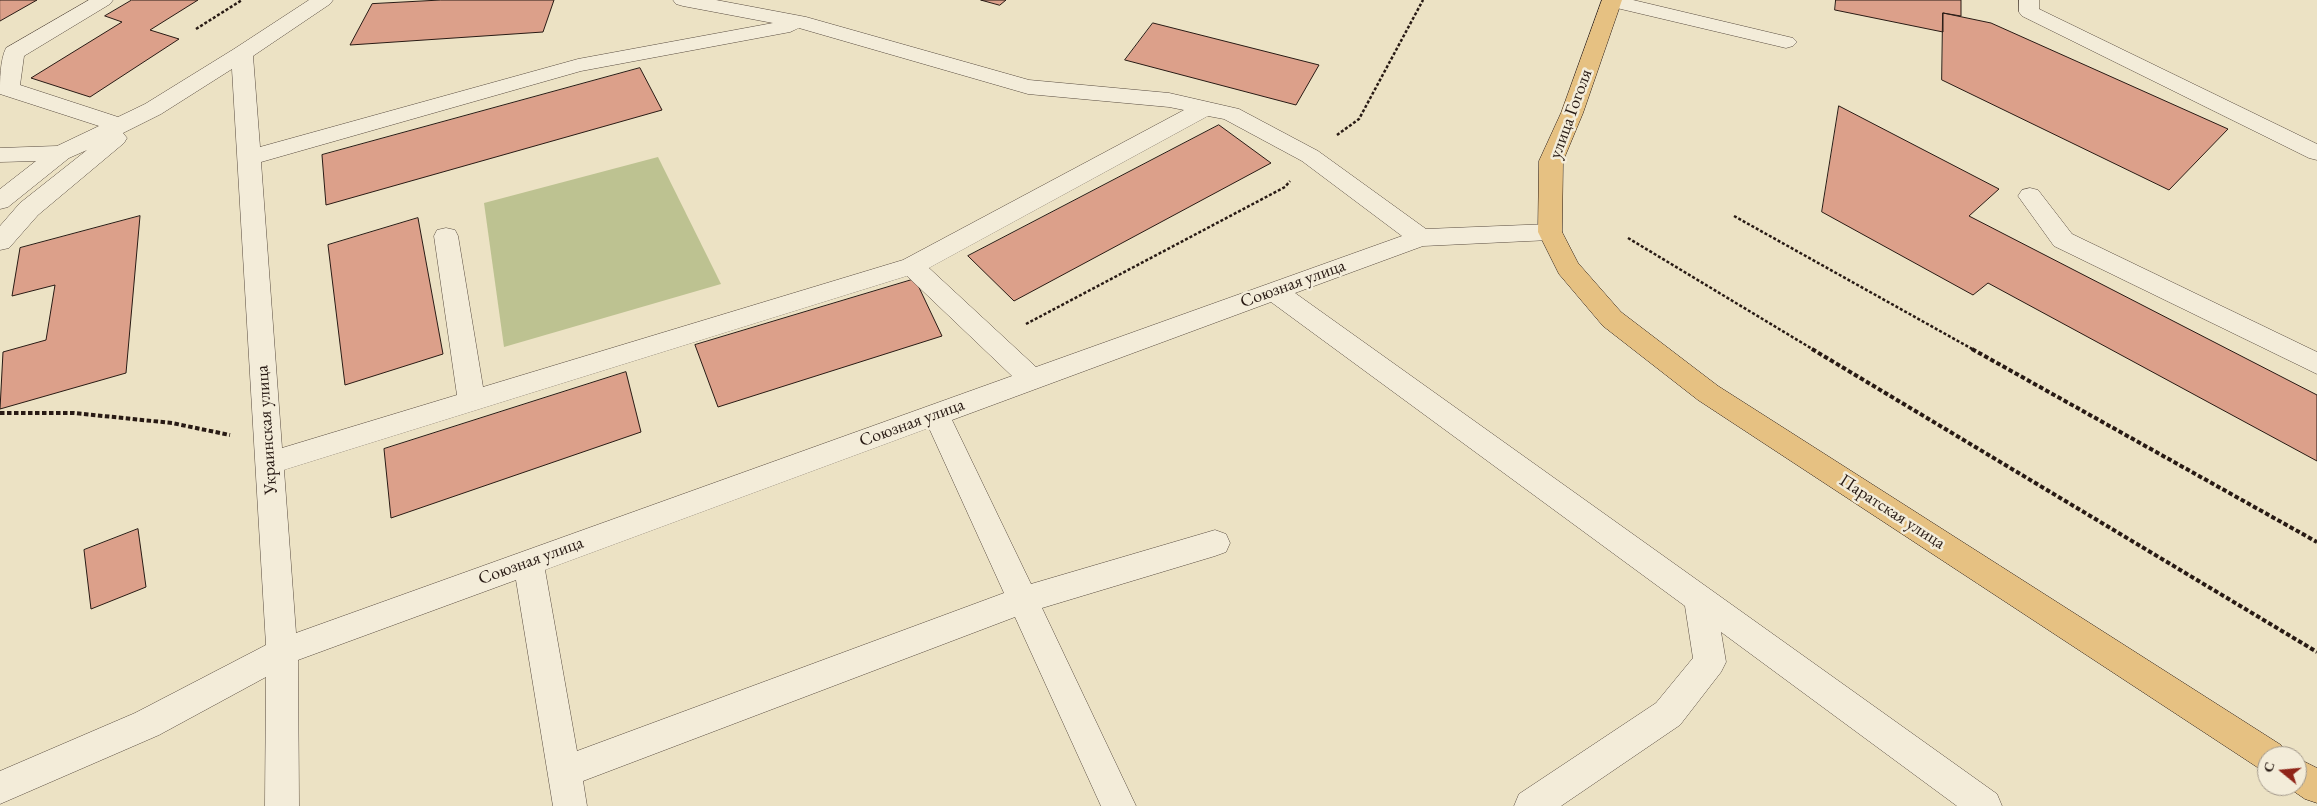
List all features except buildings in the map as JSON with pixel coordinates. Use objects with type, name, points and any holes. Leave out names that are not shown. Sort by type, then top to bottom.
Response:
[{"type":"main road","name":"улица Гоголя","points":[[1550,232],[1551,161],[1572,113],[1612,0]]},
{"type":"main road","name":"Паратская улица","points":[[1550,232],[1568,268],[1612,319],[1708,393],[2257,748]]},
{"type":"street","points":[[103,0],[7,55],[8,90],[120,125]]},
{"type":"street","points":[[0,201],[61,153],[153,109],[242,54],[323,0]]},
{"type":"street","points":[[683,0],[806,23],[1028,87],[1169,100],[1231,114],[1310,156],[1421,238]]},
{"type":"street","points":[[1612,0],[1786,42]]},
{"type":"street","points":[[2029,0],[2029,12],[2317,153]]},
{"type":"street","points":[[249,158],[578,65],[806,23]]},
{"type":"street","name":"Украинская улица","points":[[242,54],[282,652],[282,806]]},
{"type":"street","points":[[268,453],[472,401],[912,266],[1204,108]]},
{"type":"street","points":[[0,242],[28,209],[153,109]]},
{"type":"street","points":[[0,155],[61,153]]},
{"type":"street","points":[[0,164],[61,153]]},
{"type":"street","points":[[2030,196],[2063,240],[2317,364]]},
{"type":"street","name":"Союзная улица","points":[[0,788],[147,724],[282,652],[1421,238],[1550,232]]},
{"type":"street","points":[[446,236],[472,401]]},
{"type":"street","points":[[912,266],[1032,379]]},
{"type":"street","points":[[1274,291],[1986,806]]},
{"type":"street","points":[[936,414],[1119,806]]},
{"type":"street","points":[[564,772],[1023,600],[1214,543]]},
{"type":"street","points":[[528,562],[570,806]]},
{"type":"street","points":[[1531,806],[1668,714],[1674,707],[1710,662],[1699,599]]},
{"type":"path","points":[[196,28],[242,0]]},
{"type":"path","points":[[992,342],[1285,187],[1310,156],[1359,119],[1423,0]]},
{"type":"path","points":[[1734,216],[2317,542]]},
{"type":"path","points":[[1628,238],[2317,652]]},
{"type":"path","points":[[0,413],[74,413],[172,423],[268,453]]},
{"type":"green space","points":[[658,157],[721,284],[504,347],[484,203]]}]
